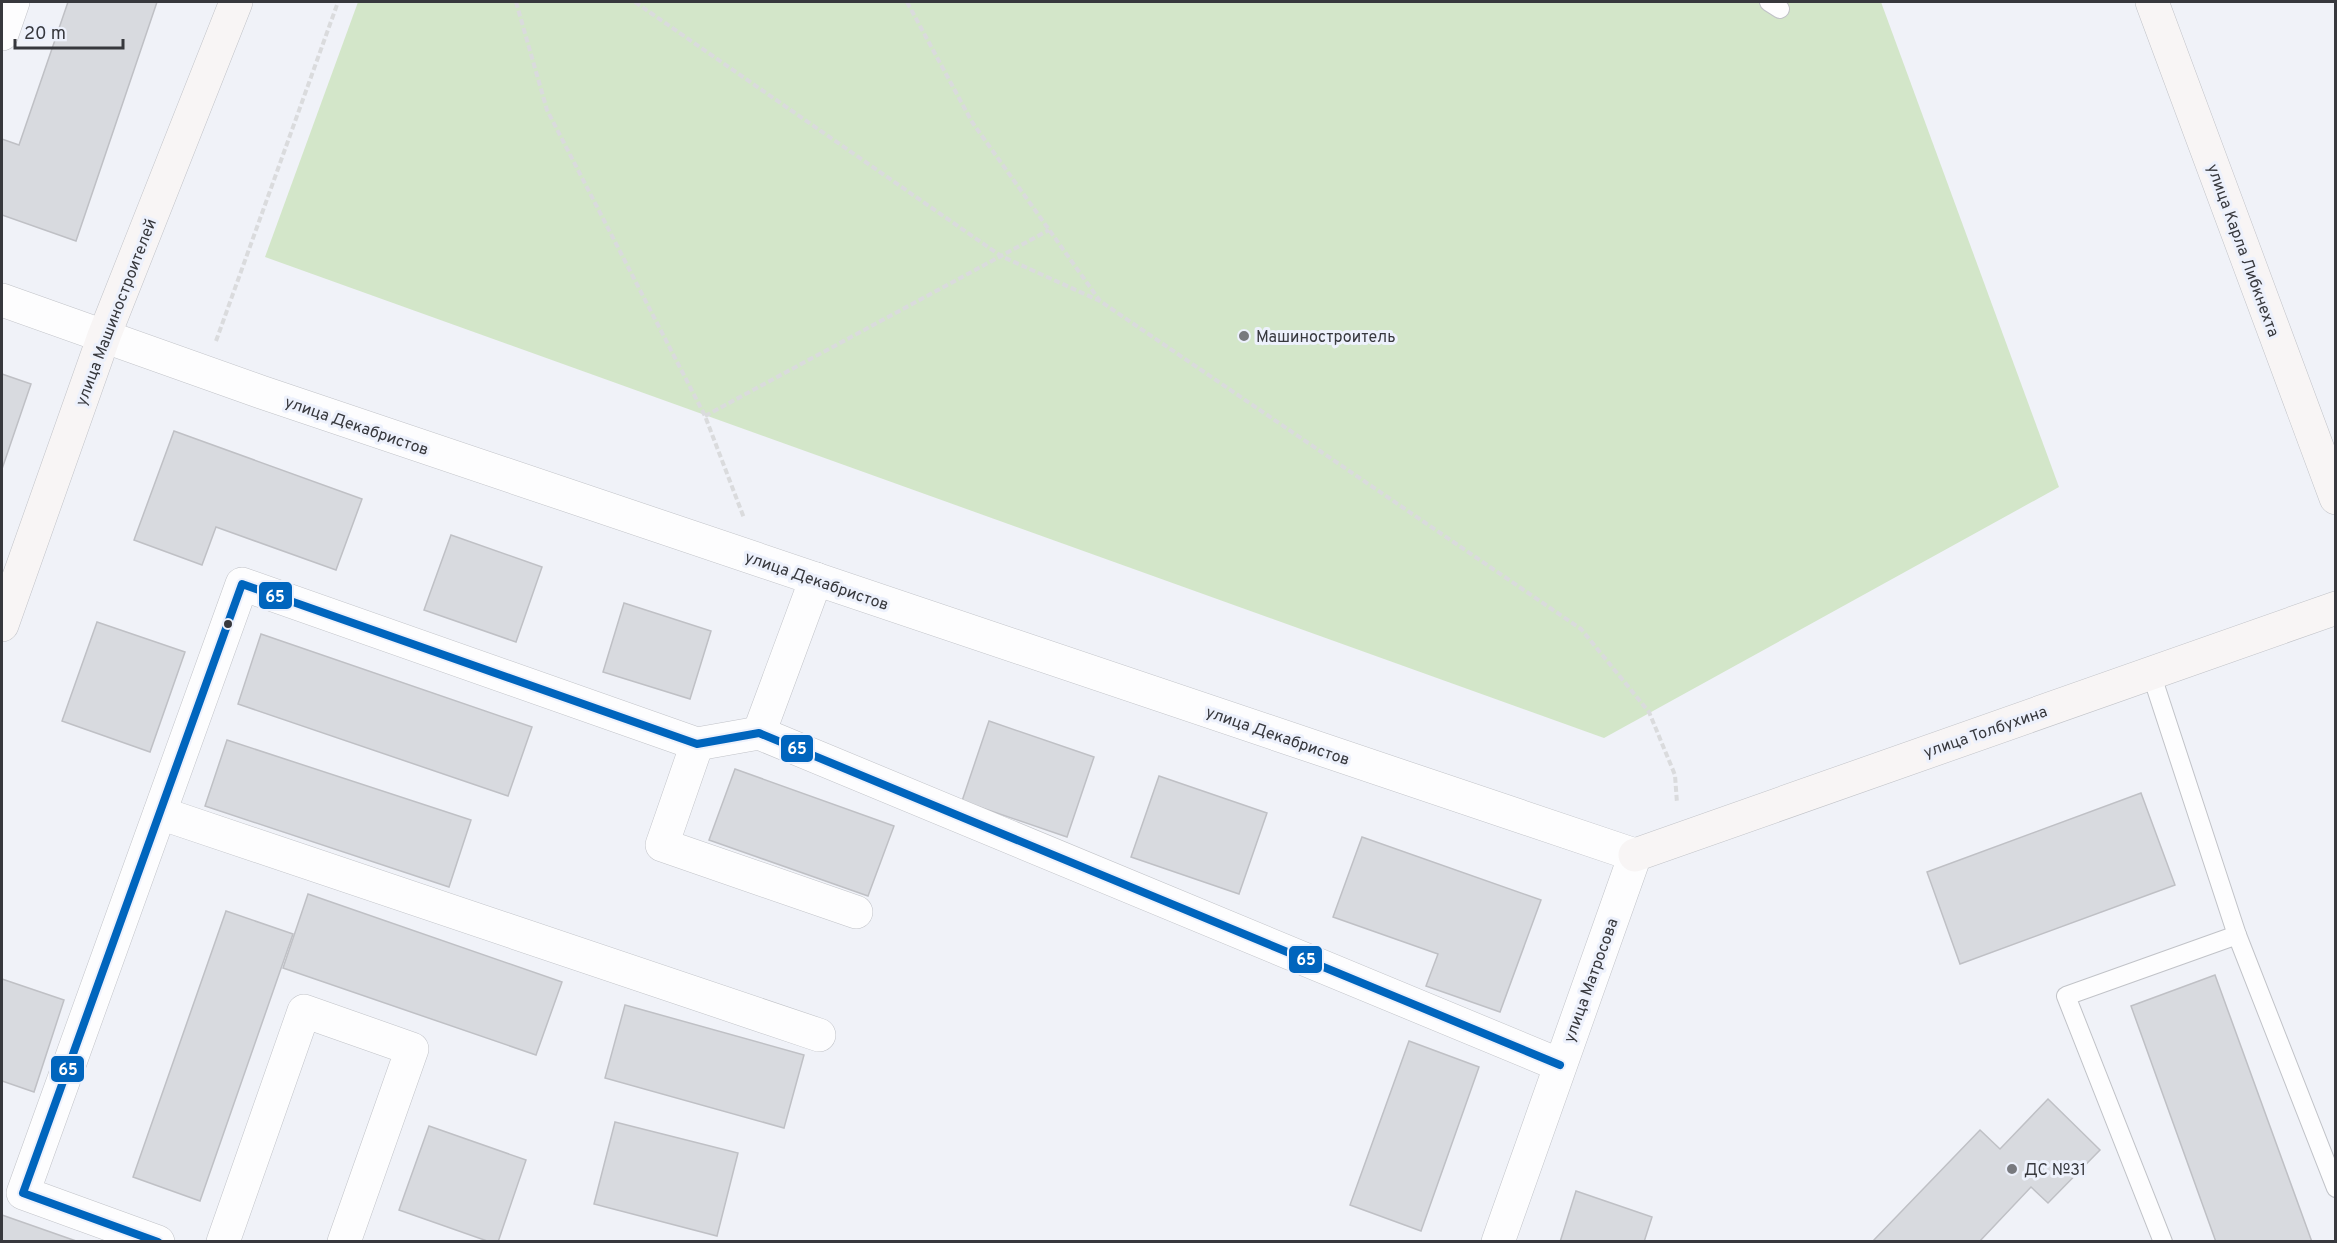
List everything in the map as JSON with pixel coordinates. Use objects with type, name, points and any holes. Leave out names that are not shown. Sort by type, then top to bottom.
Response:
[{"type":"street","points":[[2,34],[13,2]]},
{"type":"street","name":"улица Машиностроителей","points":[[2,625],[104,336],[236,2]]},
{"type":"street","name":"улица Карла Либкнехта","points":[[2152,2],[2336,498]]},
{"type":"street","name":"улица Декабристов","points":[[2,300],[205,372],[1635,855]]},
{"type":"street","points":[[759,733],[816,579]]},
{"type":"street","points":[[147,1240],[23,1193],[242,584],[697,744],[759,733],[1560,1065]]},
{"type":"street","name":"улица Толбухина","points":[[1635,855],[2336,608]]},
{"type":"street","points":[[697,744],[662,845],[856,912]]},
{"type":"street","points":[[160,813],[819,1035]]},
{"type":"street","name":"улица Матросова","points":[[1498,1242],[1635,855]]},
{"type":"street","points":[[223,1242],[304,1011],[412,1049],[344,1242]]},
{"type":"lane","points":[[2151,673],[2237,935],[2336,1188]]},
{"type":"lane","points":[[2163,1242],[2066,996],[2237,935]]},
{"type":"path","points":[[205,372],[338,2]]},
{"type":"path","points":[[516,2],[547,110],[705,416],[760,560]]},
{"type":"path","points":[[635,2],[1001,256],[1100,301],[1581,629],[1649,712],[1675,775],[1680,839]]},
{"type":"path","points":[[907,2],[972,122],[1100,301]]},
{"type":"path","points":[[705,416],[1049,230]]},
{"type":"green space","name":"Машиностроитель","points":[[358,2],[1881,2],[2059,487],[1604,738],[265,257]]},
{"type":"building","points":[[68,2],[157,2],[76,241],[2,215],[2,139],[19,145]]},
{"type":"building","points":[[2,374],[31,384],[2,469]]},
{"type":"building","points":[[174,431],[362,499],[336,570],[216,527],[202,565],[134,540]]},
{"type":"building","points":[[451,535],[542,567],[516,642],[424,610]]},
{"type":"building","points":[[624,603],[711,631],[690,699],[603,672]]},
{"type":"building","points":[[97,622],[185,652],[150,752],[62,721]]},
{"type":"building","points":[[261,634],[532,727],[508,796],[238,704]]},
{"type":"building","points":[[989,721],[1094,757],[1067,837],[962,801]]},
{"type":"building","points":[[227,740],[471,820],[449,887],[205,806]]},
{"type":"building","points":[[735,769],[894,826],[868,896],[709,840]]},
{"type":"building","points":[[1159,776],[1267,813],[1239,894],[1131,857]]},
{"type":"building","points":[[2141,793],[2175,885],[1960,964],[1927,872]]},
{"type":"building","points":[[1362,837],[1541,900],[1500,1012],[1426,986],[1438,954],[1333,917]]},
{"type":"building","points":[[308,894],[562,982],[536,1055],[283,968]]},
{"type":"building","points":[[226,911],[293,934],[200,1201],[133,1177]]},
{"type":"building","points":[[2215,975],[2312,1242],[2216,1242],[2131,1006]]},
{"type":"building","points":[[2,979],[64,1000],[34,1092],[2,1081]]},
{"type":"building","points":[[625,1005],[804,1055],[784,1128],[605,1078]]},
{"type":"building","points":[[1409,1041],[1479,1067],[1421,1231],[1350,1205]]},
{"type":"building","name":"ДС №31","points":[[2048,1099],[2100,1150],[2048,1203],[2031,1187],[1979,1242],[1872,1242],[1980,1130],[2000,1149]]},
{"type":"building","points":[[615,1122],[738,1153],[717,1236],[594,1204]]},
{"type":"building","points":[[429,1126],[526,1160],[498,1242],[490,1242],[399,1210]]},
{"type":"building","points":[[1576,1191],[1652,1217],[1644,1242],[1560,1242]]},
{"type":"building","points":[[2,1215],[79,1242],[2,1242]]},
{"type":"transit line","name":"65","points":[[158,1242],[23,1193],[242,584],[697,744],[759,733],[1560,1065]]},
{"type":"place","name":"Машиностроитель","points":[[1244,336]]},
{"type":"place","name":"ДС №31","points":[[2012,1169]]}]
